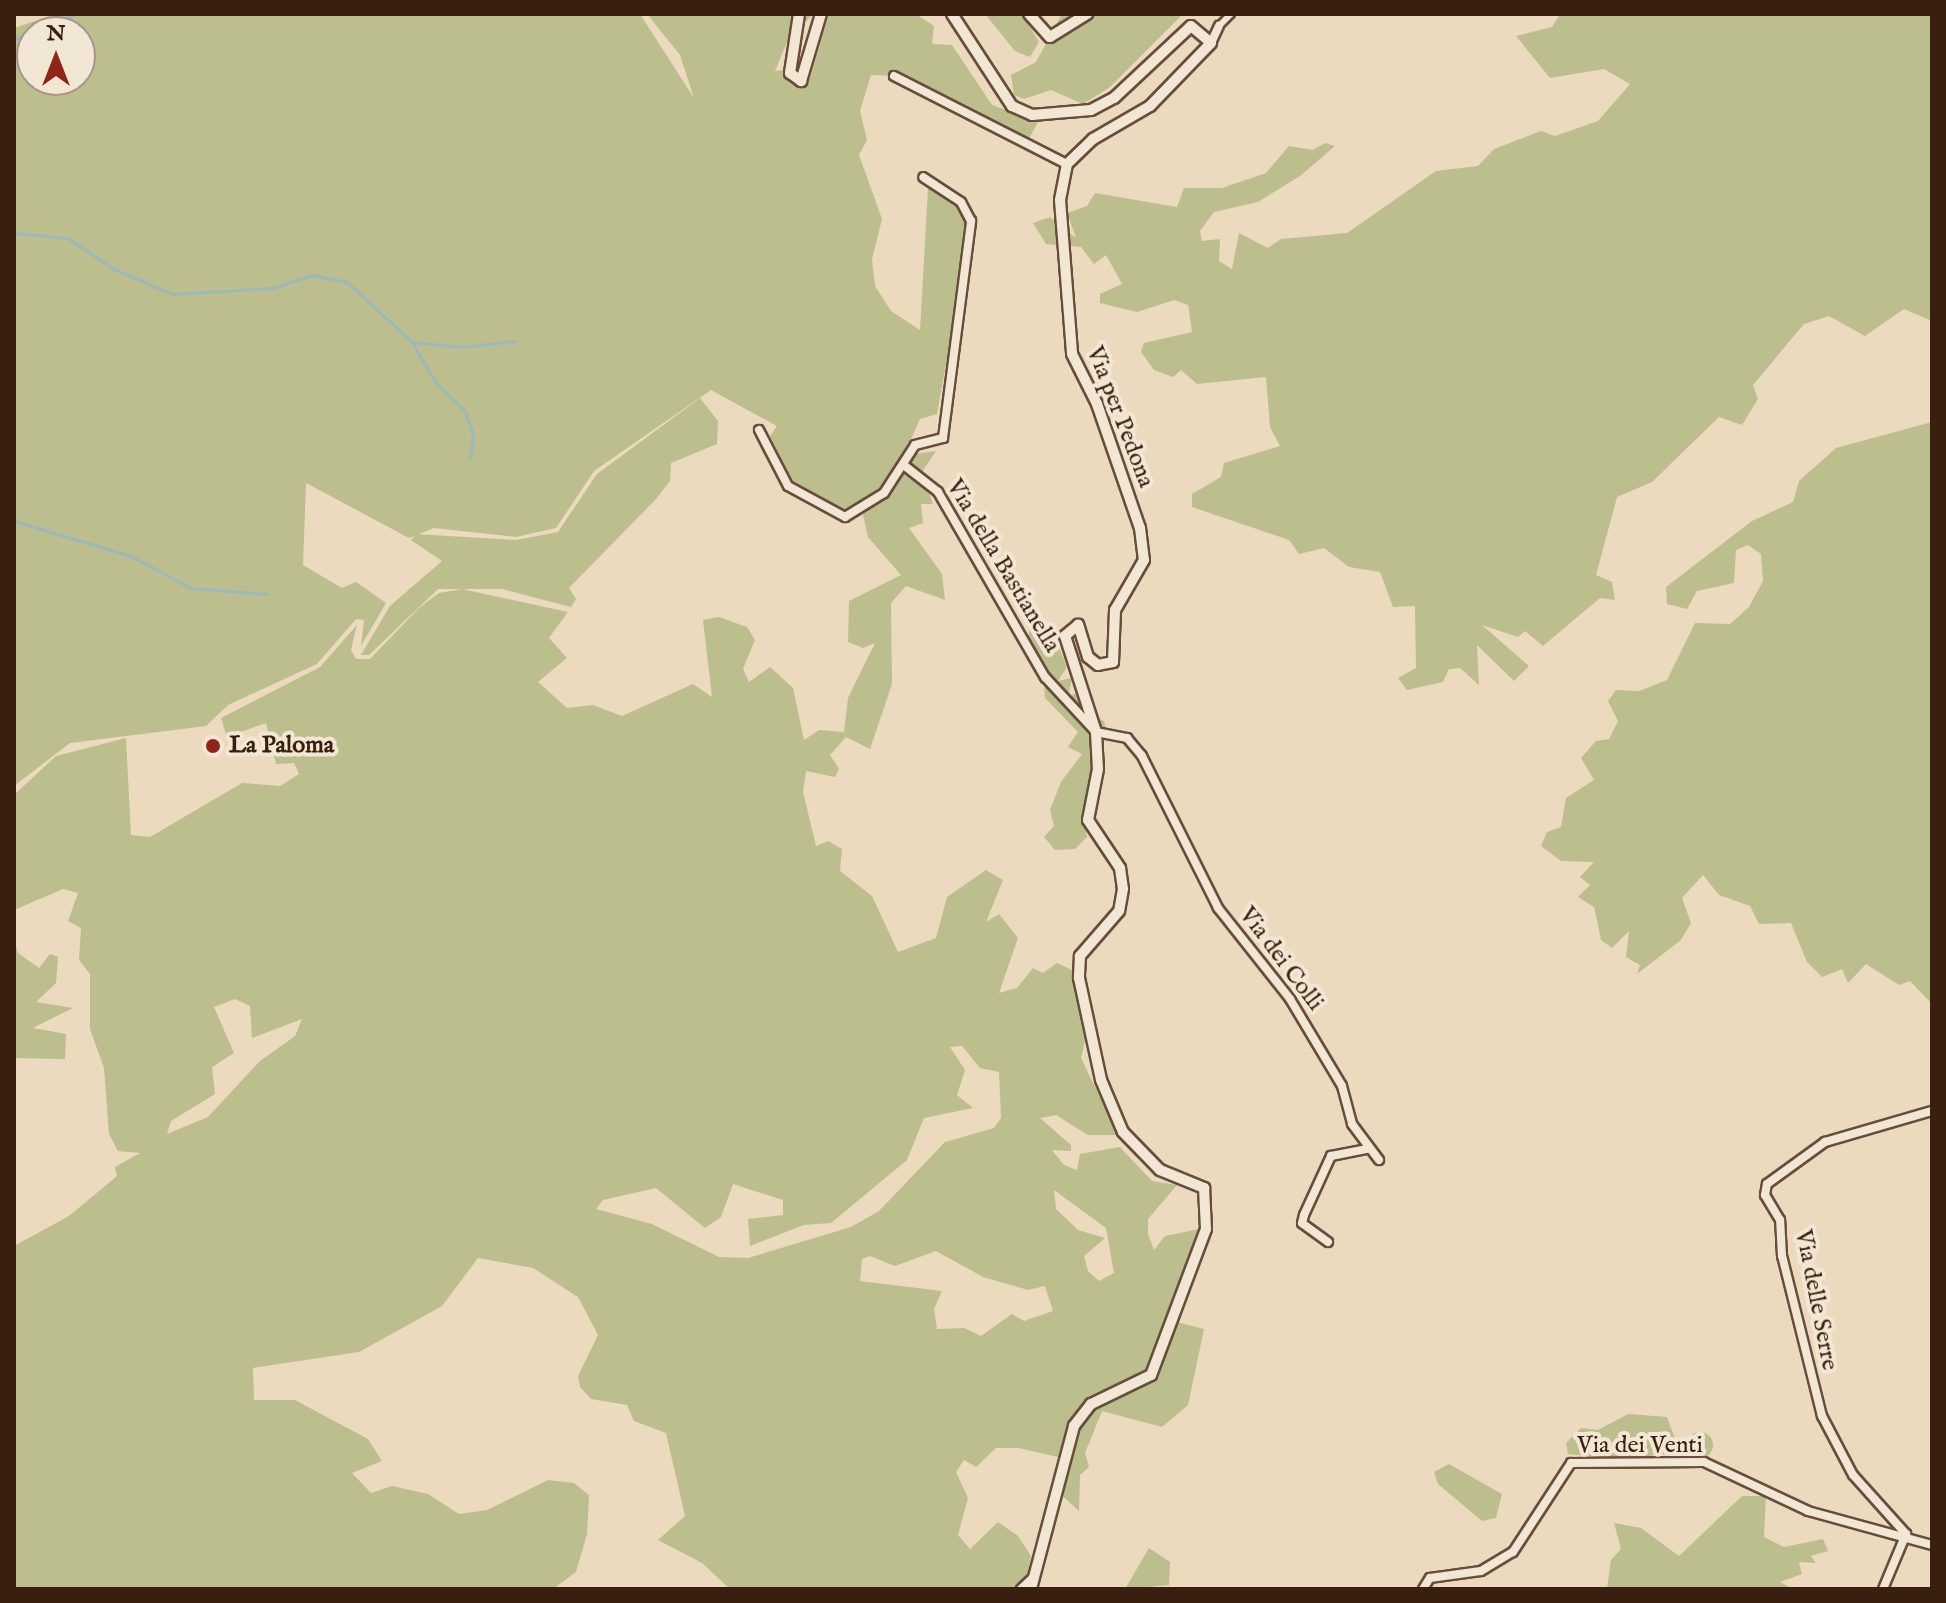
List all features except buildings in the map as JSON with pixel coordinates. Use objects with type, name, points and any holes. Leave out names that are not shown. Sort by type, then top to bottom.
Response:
[{"type":"street","points":[[799,14],[794,80],[808,73],[821,14]]},
{"type":"street","points":[[952,14],[1012,106],[1032,115],[1091,110],[1114,98],[1190,20],[1211,43]]},
{"type":"street","points":[[1029,14],[1050,37],[1087,14]]},
{"type":"street","points":[[894,76],[1067,164],[1093,139],[1150,106],[1211,43],[1219,26],[1231,14]]},
{"type":"street","name":"Via per Pedona","points":[[1067,164],[1060,200],[1072,354],[1097,404],[1140,528],[1144,560],[1115,610],[1113,662],[1098,665],[1088,657],[1083,628],[1066,628],[1096,732]]},
{"type":"street","points":[[759,430],[788,486],[835,515],[864,509],[905,466],[915,445],[943,438],[972,237],[961,202],[923,177]]},
{"type":"street","name":"Via della Bastianella","points":[[905,466],[931,482],[1045,677],[1096,732]]},
{"type":"street","points":[[1031,1589],[1074,1426],[1091,1404],[1144,1381],[1156,1365],[1169,1315],[1203,1249],[1204,1188],[1160,1170],[1134,1148],[1101,1080],[1080,956],[1119,911],[1123,889],[1120,868],[1088,820],[1098,769],[1096,732]]},
{"type":"street","name":"Via dei Colli","points":[[1096,732],[1127,738],[1142,756],[1218,908],[1297,1010],[1342,1086],[1367,1149],[1379,1160]]},
{"type":"street","name":"Via delle Serre","points":[[1906,1534],[1853,1475],[1822,1416],[1780,1220],[1765,1195],[1767,1184],[1825,1142],[1932,1111]]},
{"type":"street","points":[[1328,1242],[1302,1223],[1304,1215],[1331,1156],[1367,1149]]},
{"type":"street","name":"Via dei Venti","points":[[1423,1589],[1430,1578],[1481,1571],[1513,1552],[1571,1463],[1704,1462],[1808,1511],[1906,1534]]},
{"type":"street","points":[[1883,1589],[1906,1534],[1932,1545]]},
{"type":"street","points":[[1021,1589],[1036,1575]]},
{"type":"green space","points":[[640,14],[694,98],[680,55],[647,14],[813,14],[787,42],[775,71],[784,70],[795,85],[810,79],[829,14],[916,14],[934,26],[932,44],[952,45],[992,105],[1038,122],[1025,146],[896,76],[871,75],[860,111],[867,140],[859,155],[882,219],[872,259],[875,286],[891,311],[920,330],[928,188],[960,205],[969,236],[937,414],[920,419],[896,473],[852,513],[797,490],[770,436],[777,426],[711,390],[594,471],[556,528],[516,537],[434,528],[409,538],[306,483],[303,565],[342,588],[356,582],[386,603],[361,646],[364,620],[356,619],[317,664],[228,705],[206,726],[70,743],[14,786],[14,28],[16,96],[96,96],[96,16],[50,16]]},
{"type":"green space","points":[[985,14],[1022,14],[1039,42],[1030,57],[1015,51]]},
{"type":"green space","points":[[1062,14],[1181,16],[1110,87],[1083,104],[1051,90],[1024,99],[1014,95],[1011,75],[1036,62]]},
{"type":"green space","points":[[1560,14],[1932,14],[1932,321],[1904,309],[1865,336],[1829,316],[1804,324],[1753,385],[1758,399],[1742,425],[1719,417],[1652,482],[1617,497],[1596,575],[1612,582],[1615,600],[1600,598],[1543,646],[1525,631],[1518,637],[1482,625],[1529,666],[1514,681],[1477,645],[1479,685],[1460,668],[1449,669],[1443,682],[1407,690],[1398,678],[1416,668],[1415,606],[1393,607],[1380,572],[1349,567],[1324,548],[1299,554],[1289,540],[1192,507],[1192,494],[1221,477],[1224,463],[1280,446],[1270,427],[1266,377],[1197,384],[1181,370],[1173,377],[1154,370],[1141,352],[1144,343],[1192,332],[1188,305],[1174,300],[1137,312],[1100,303],[1100,294],[1122,284],[1106,255],[1094,264],[1081,247],[1046,244],[1033,223],[1050,217],[1076,238],[1067,213],[1087,206],[1095,193],[1177,207],[1184,188],[1222,188],[1266,173],[1289,146],[1313,150],[1325,143],[1335,146],[1300,176],[1258,202],[1214,212],[1200,231],[1202,241],[1220,239],[1219,261],[1232,269],[1239,233],[1268,248],[1281,239],[1347,233],[1436,171],[1478,166],[1494,149],[1541,131],[1555,136],[1598,121],[1630,84],[1604,69],[1550,78],[1516,36],[1552,27]]},
{"type":"green space","points":[[700,398],[718,421],[717,444],[671,463],[670,481],[656,499],[569,588],[576,599],[571,607],[502,589],[438,589],[369,655],[361,655],[390,606],[442,561],[411,540],[416,534],[516,540],[558,532],[597,474]]},
{"type":"green space","points":[[1932,422],[1932,1004],[1910,981],[1899,985],[1866,964],[1848,983],[1842,969],[1822,977],[1807,962],[1791,923],[1759,924],[1750,906],[1719,895],[1703,875],[1682,898],[1691,923],[1681,940],[1637,974],[1640,965],[1626,957],[1629,931],[1612,948],[1601,940],[1594,907],[1578,897],[1590,885],[1580,877],[1594,862],[1561,861],[1541,846],[1547,832],[1561,827],[1566,798],[1594,780],[1581,758],[1596,741],[1609,739],[1618,721],[1608,701],[1616,690],[1639,691],[1667,680],[1695,623],[1730,624],[1749,607],[1763,581],[1761,554],[1748,545],[1736,550],[1734,583],[1697,591],[1687,609],[1667,604],[1666,587],[1752,521],[1793,502],[1799,481],[1836,448]]},
{"type":"green space","points":[[936,451],[922,472],[933,504],[921,504],[923,523],[909,528],[942,574],[945,600],[906,586],[891,603],[892,684],[870,749],[846,737],[830,755],[839,769],[835,777],[806,771],[803,792],[816,846],[828,841],[842,849],[840,871],[872,896],[898,952],[936,938],[947,897],[986,870],[1003,880],[986,922],[999,914],[1018,938],[999,993],[1017,988],[1033,968],[1043,973],[1057,963],[1072,970],[1089,1023],[1081,1058],[1118,1135],[1088,1135],[1056,1115],[1040,1118],[1071,1145],[1071,1151],[1052,1150],[1064,1165],[1077,1170],[1080,1154],[1120,1147],[1152,1181],[1177,1185],[1148,1219],[1148,1234],[1154,1250],[1165,1236],[1199,1229],[1196,1259],[1165,1319],[1204,1329],[1188,1405],[1162,1427],[1102,1411],[1085,1453],[1089,1467],[1080,1475],[1079,1511],[1053,1487],[1062,1458],[1019,1448],[996,1448],[976,1467],[964,1460],[956,1472],[968,1498],[958,1535],[970,1549],[998,1522],[1018,1536],[1031,1556],[1025,1589],[730,1589],[702,1563],[658,1540],[685,1516],[666,1433],[634,1421],[627,1405],[591,1399],[580,1387],[578,1376],[598,1335],[578,1297],[533,1268],[478,1258],[442,1306],[359,1352],[253,1368],[254,1400],[295,1400],[368,1439],[382,1461],[352,1473],[371,1493],[392,1486],[428,1494],[459,1514],[487,1510],[548,1480],[574,1483],[589,1495],[587,1534],[576,1572],[553,1589],[14,1589],[14,1246],[69,1216],[117,1176],[115,1167],[140,1153],[118,1151],[109,1134],[104,1068],[90,1029],[90,974],[79,960],[81,928],[68,921],[78,893],[63,889],[14,910],[14,795],[56,756],[126,738],[131,835],[150,837],[242,783],[280,786],[299,774],[294,763],[276,764],[266,723],[227,737],[221,718],[320,667],[357,625],[351,650],[356,659],[370,659],[419,608],[439,593],[462,589],[568,612],[549,638],[567,658],[538,682],[567,708],[593,705],[622,716],[693,684],[712,697],[703,620],[719,617],[747,627],[755,640],[743,669],[749,682],[770,667],[793,688],[804,740],[819,730],[844,732],[848,698],[875,643],[863,648],[848,642],[849,601],[901,575],[868,537],[863,515],[915,454]],"holes":[[[235,999],[250,1006],[252,1038],[302,1019],[295,1036],[260,1061],[208,1117],[167,1134],[171,1121],[215,1094],[212,1067],[234,1053],[214,1007]],[[962,1046],[980,1068],[999,1072],[1001,1118],[994,1128],[945,1142],[879,1211],[851,1227],[748,1258],[719,1257],[652,1224],[596,1209],[603,1200],[656,1188],[705,1228],[721,1217],[733,1184],[783,1200],[783,1215],[748,1219],[750,1246],[804,1225],[831,1223],[907,1160],[924,1118],[973,1108],[957,1095],[965,1070],[950,1047]],[[1054,1190],[1106,1228],[1114,1273],[1099,1281],[1088,1271],[1084,1256],[1105,1238],[1078,1230],[1056,1209]],[[936,1251],[983,1277],[1028,1290],[1045,1286],[1053,1311],[1024,1321],[1012,1314],[981,1336],[964,1328],[937,1329],[934,1309],[942,1291],[860,1281],[862,1259],[870,1256],[895,1266]]]},
{"type":"green space","points":[[1029,630],[1044,633],[1053,654],[1057,643],[1067,667],[1058,681],[1072,678],[1068,697],[1079,692],[1081,705],[1072,708],[1104,721],[1106,731],[1090,747],[1096,764],[1085,805],[1091,807],[1084,820],[1087,837],[1075,849],[1055,850],[1044,837],[1054,826],[1050,810],[1061,782],[1082,754],[1068,747],[1078,732],[1045,698],[1043,662],[1027,661]]},
{"type":"green space","points":[[14,940],[18,953],[39,968],[50,954],[58,957],[56,983],[36,1002],[73,1008],[33,1028],[66,1034],[65,1059],[14,1058]]},
{"type":"green space","points":[[1628,1414],[1667,1417],[1680,1452],[1625,1459],[1568,1454],[1566,1443],[1581,1428],[1598,1430]]},
{"type":"green space","points":[[1700,1432],[1709,1436],[1713,1445],[1709,1454],[1700,1458],[1691,1454],[1687,1445],[1691,1436]]},
{"type":"green space","points":[[1449,1464],[1502,1494],[1496,1518],[1482,1521],[1438,1484],[1434,1472]]},
{"type":"green space","points":[[1742,1496],[1766,1496],[1764,1537],[1784,1547],[1823,1539],[1828,1551],[1811,1556],[1816,1563],[1799,1562],[1802,1574],[1780,1582],[1793,1589],[1607,1589],[1611,1560],[1621,1549],[1614,1523],[1641,1528],[1679,1556]]},
{"type":"green space","points":[[1149,1548],[1170,1562],[1169,1585],[1125,1589]]},
{"type":"waterway","points":[[14,39],[76,14]]},
{"type":"waterway","points":[[14,233],[68,238],[116,270],[173,294],[272,288],[311,275],[347,282],[412,342],[462,347],[515,341]]},
{"type":"waterway","points":[[412,342],[436,383],[465,411],[473,434],[470,458]]},
{"type":"waterway","points":[[14,521],[131,556],[191,588],[267,594]]},
{"type":"place","name":"La Paloma","points":[[213,746]]}]
